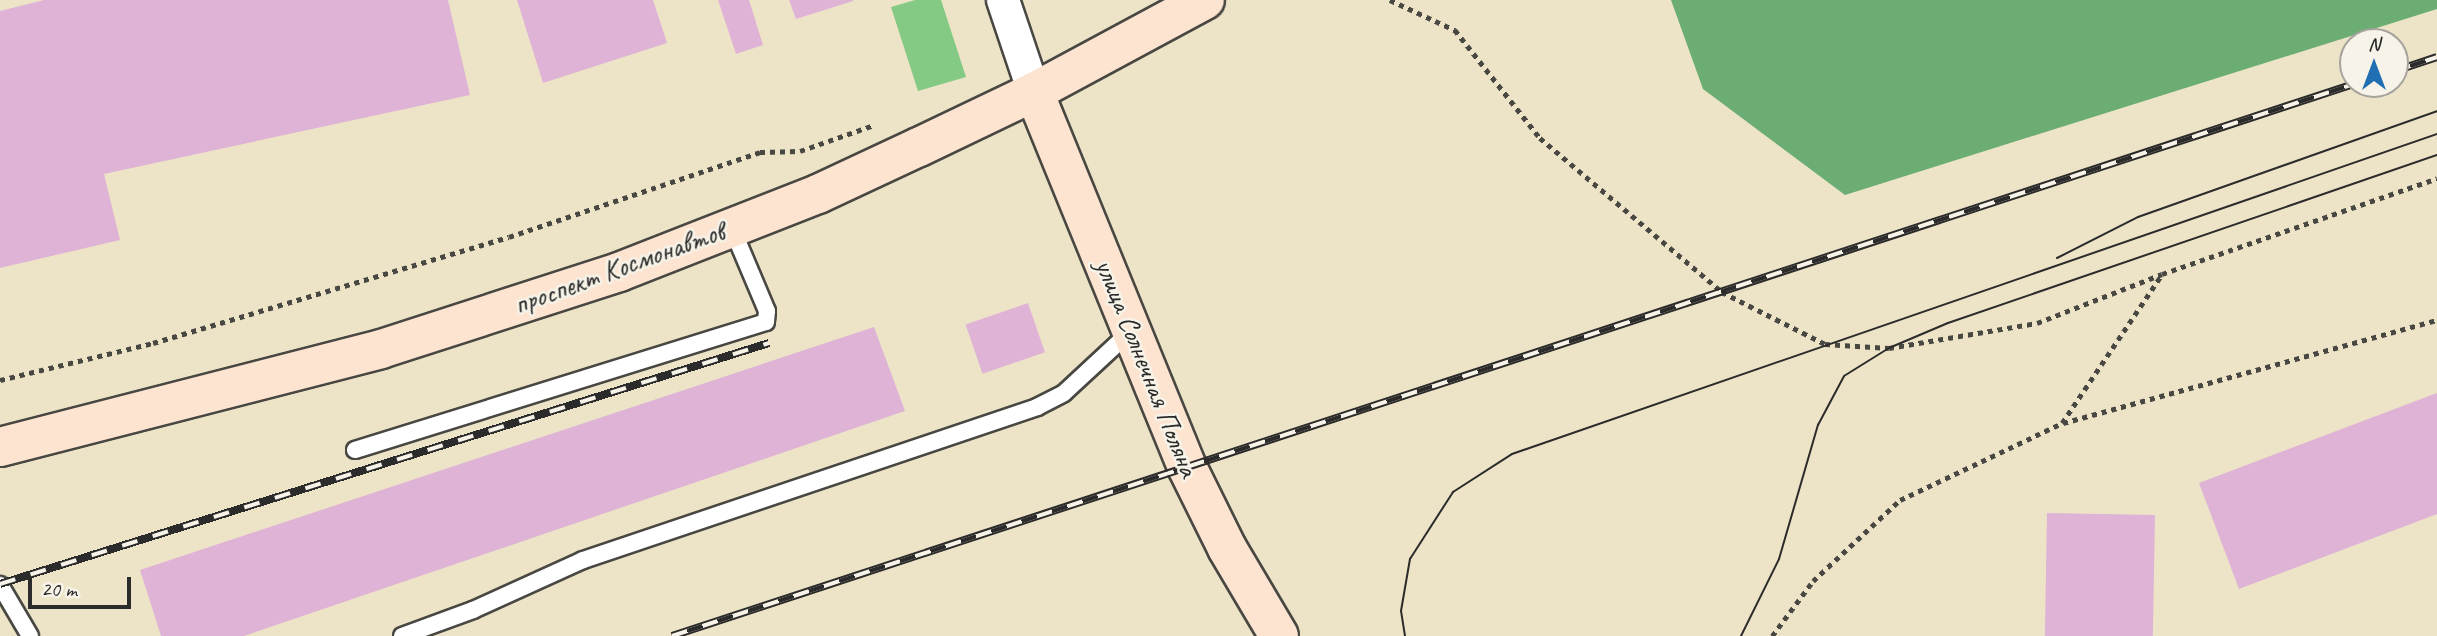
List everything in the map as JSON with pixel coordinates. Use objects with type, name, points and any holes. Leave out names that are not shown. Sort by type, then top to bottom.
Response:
[{"type":"main road","name":"проспект Космонавтов","points":[[0,447],[381,349],[620,272],[817,194],[1034,92],[1205,0]]},
{"type":"main road","name":"улица Солнечная Поляна","points":[[1034,92],[1187,467],[1227,548],[1279,636]]},
{"type":"street","points":[[1003,0],[1034,92]]},
{"type":"lane","points":[[355,450],[766,322],[767,310],[732,228]]},
{"type":"lane","points":[[402,636],[473,610],[583,561],[1037,407],[1064,393],[1131,331]]},
{"type":"lane","points":[[0,585],[30,636]]},
{"type":"path","points":[[1390,0],[1455,30],[1541,138],[1722,292],[1825,344],[1889,348],[2037,323],[2162,274],[2437,178]]},
{"type":"path","points":[[0,380],[153,343],[509,237],[760,152],[800,151],[878,123]]},
{"type":"path","points":[[2062,423],[2162,274]]},
{"type":"path","points":[[1772,636],[1813,580],[1900,500],[2062,423],[2437,320]]},
{"type":"green space","points":[[915,0],[941,0],[966,77],[918,91],[891,7]]},
{"type":"green space","points":[[1671,0],[2437,0],[2437,9],[2377,28],[2339,28],[2339,40],[1845,195],[1703,89]]},
{"type":"building","points":[[44,0],[448,0],[470,95],[104,174],[120,240],[0,268],[0,11]]},
{"type":"building","points":[[517,0],[653,0],[667,43],[543,83]]},
{"type":"building","points":[[718,0],[749,0],[763,45],[736,54]]},
{"type":"building","points":[[789,0],[853,0],[853,1],[796,19]]},
{"type":"building","points":[[1028,303],[1045,352],[983,374],[966,324]]},
{"type":"building","points":[[874,327],[905,411],[244,636],[161,636],[140,570]]},
{"type":"building","points":[[2437,393],[2437,514],[2239,589],[2199,483]]},
{"type":"building","points":[[2047,513],[2155,515],[2153,636],[2045,636]]},
{"type":"tram line","points":[[2057,258],[2138,217],[2437,111]]},
{"type":"tram line","points":[[1405,636],[1401,611],[1410,559],[1453,492],[1512,454],[2437,134]]},
{"type":"tram line","points":[[1741,636],[1779,559],[1818,425],[1844,376],[1889,348],[1948,323],[2437,155]]},
{"type":"railway","points":[[2409,66],[2437,57]]},
{"type":"railway","points":[[672,636],[2339,89]]},
{"type":"railway","points":[[0,584],[769,343]]}]
